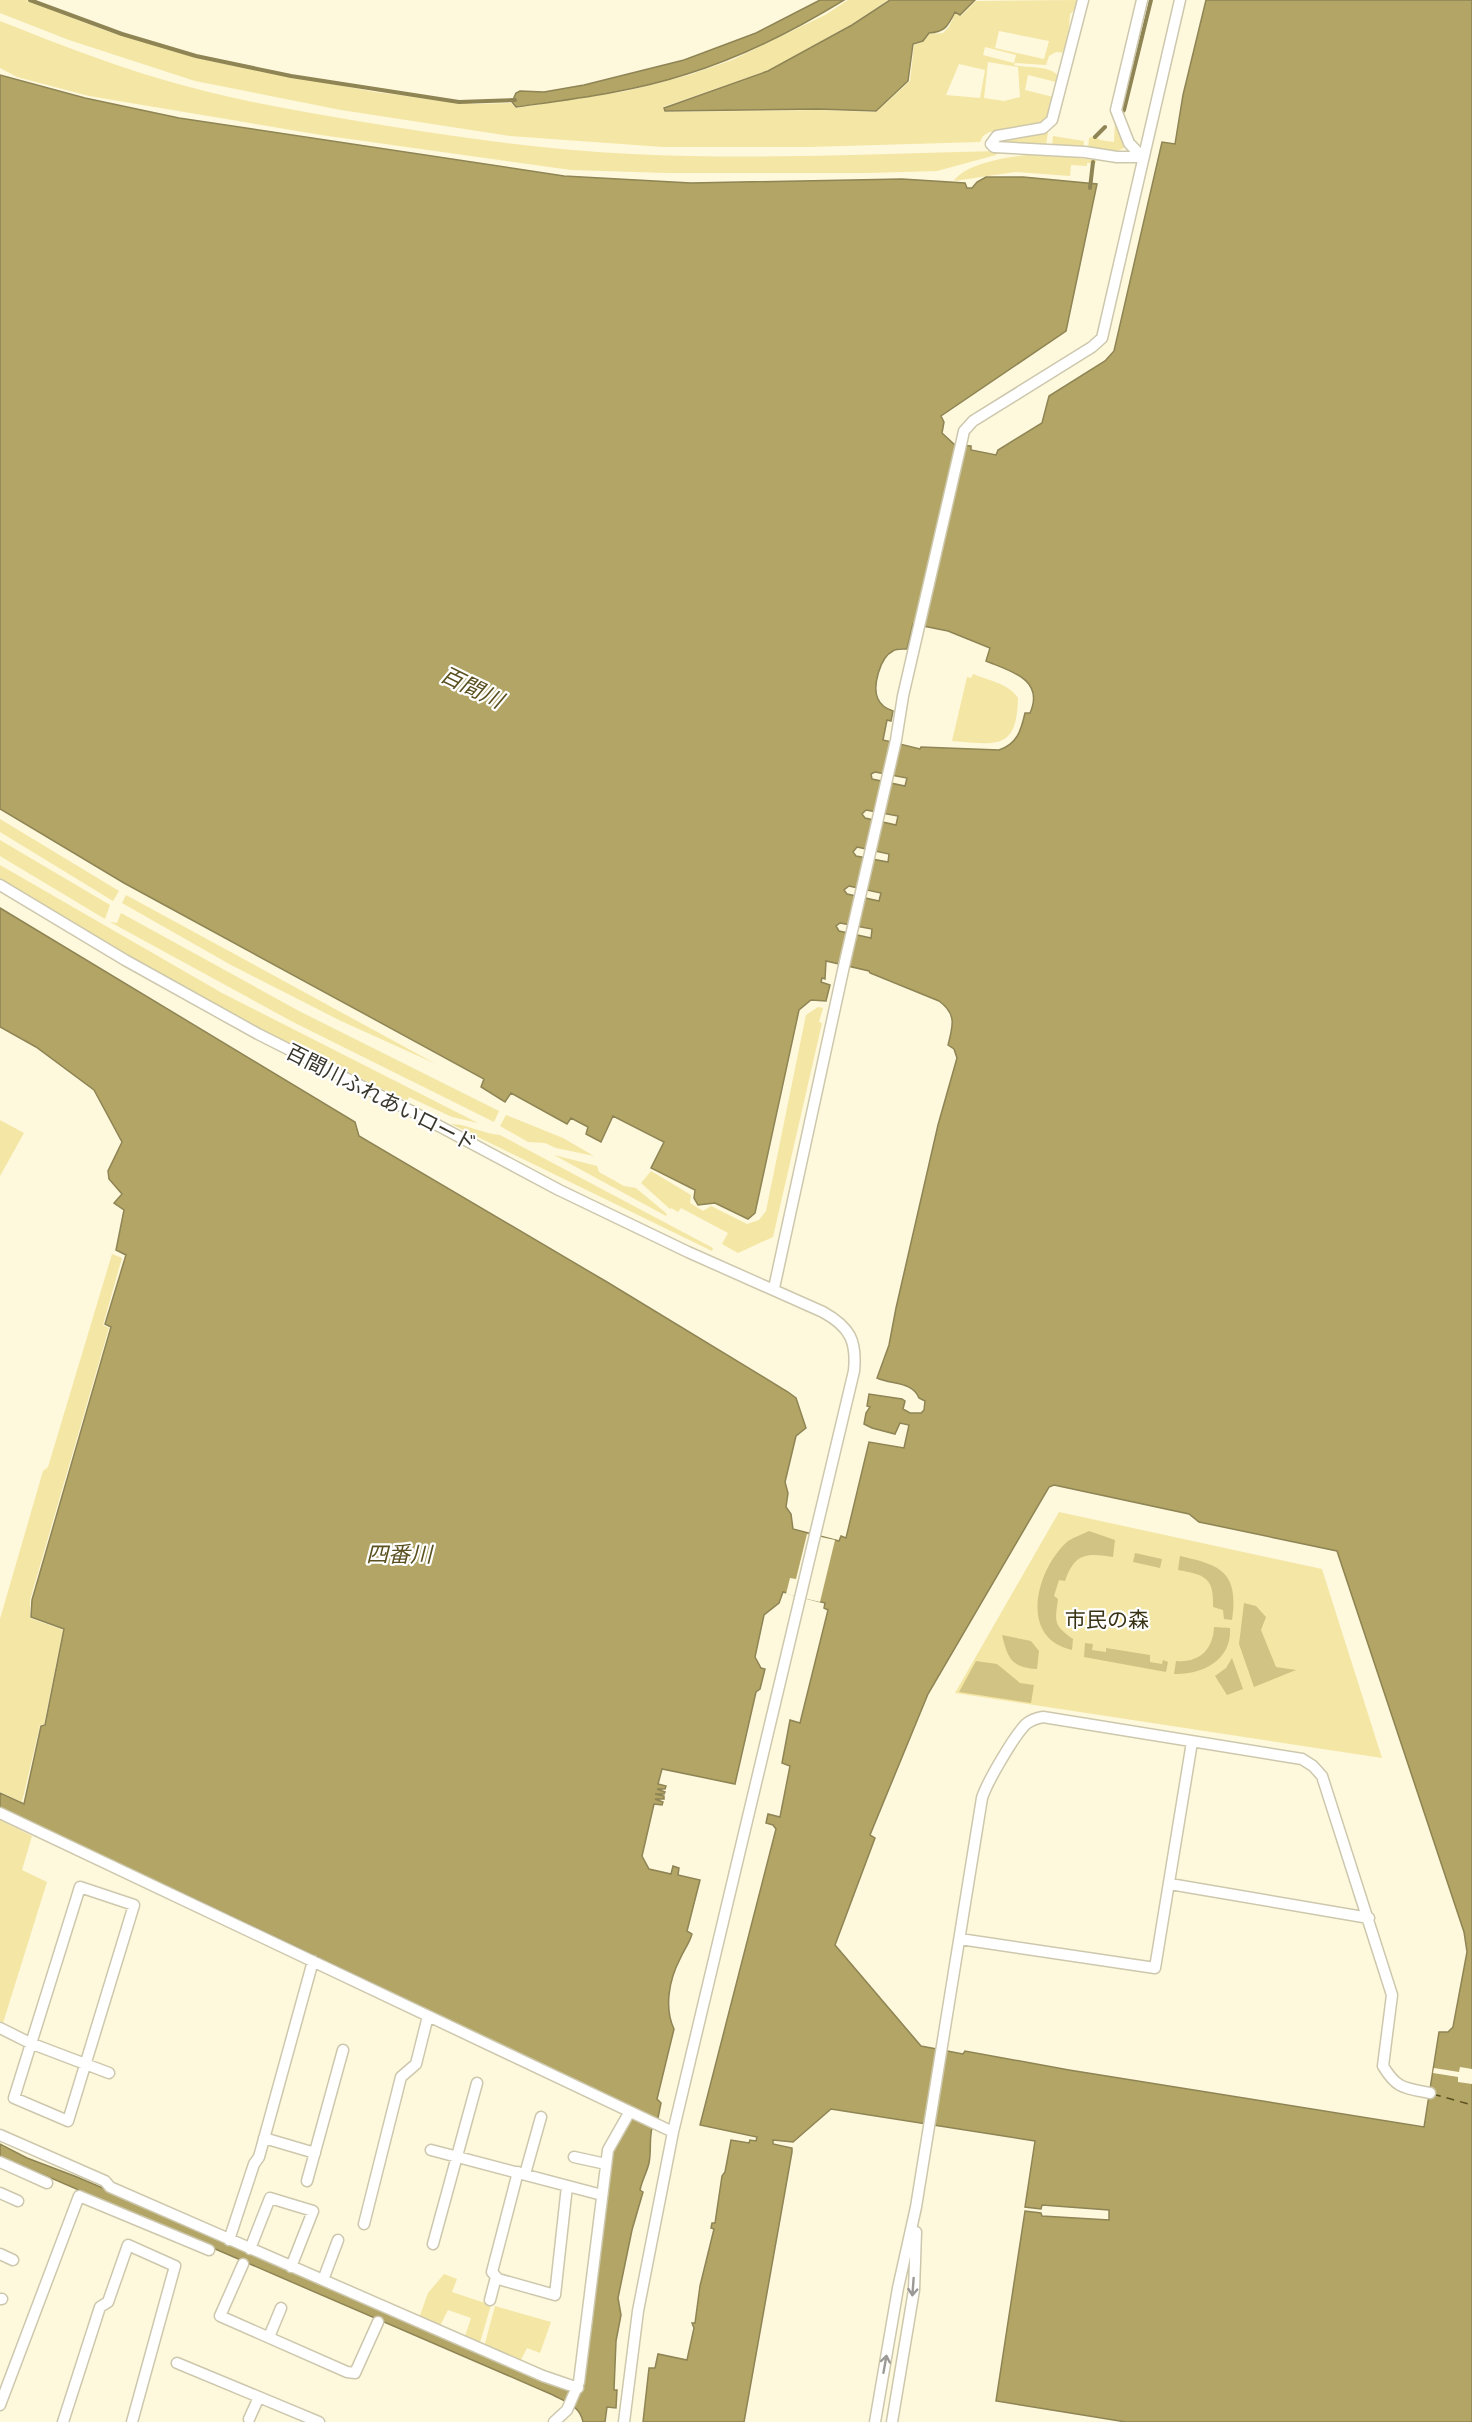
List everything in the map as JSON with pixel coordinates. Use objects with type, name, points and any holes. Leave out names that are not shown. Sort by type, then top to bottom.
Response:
[{"type":"street","points":[[1083,0],[1052,120],[1043,128],[997,136],[991,144],[994,147],[1143,157]]},
{"type":"street","points":[[1142,0],[1116,110],[1129,143],[1143,157]]},
{"type":"street","points":[[774,1288],[844,966],[897,740],[900,709],[964,431],[973,421],[1092,347],[1101,338],[1180,0]]},
{"type":"street","name":"百間川ふれあいロード","points":[[0,885],[134,965],[258,1034],[411,1111],[559,1190],[688,1252],[774,1288],[832,1317],[846,1329],[854,1346],[854,1371],[673,2132],[638,2311],[624,2422]]},
{"type":"street","points":[[875,2422],[898,2288],[928,2139],[985,1789],[1026,1724],[1034,1719],[1043,1718],[1302,1759],[1313,1766],[1322,1776],[1392,1995],[1383,2066],[1393,2083],[1408,2089],[1430,2093]]},
{"type":"street","points":[[960,1939],[1155,1968],[1192,1742]]},
{"type":"street","points":[[0,1813],[313,1960],[630,2114],[673,2132]]},
{"type":"street","points":[[1170,1884],[1369,1918]]},
{"type":"street","points":[[80,1887],[134,1905],[86,2065],[68,2121],[14,2098],[80,1887]]},
{"type":"street","points":[[229,2240],[264,2139],[313,1960]]},
{"type":"street","points":[[364,2224],[401,2077],[416,2064],[428,2016]]},
{"type":"street","points":[[0,2028],[30,2043],[109,2073]]},
{"type":"street","points":[[307,2181],[343,2050]]},
{"type":"street","points":[[433,2244],[477,2083]]},
{"type":"street","points":[[554,2422],[570,2405],[577,2389],[608,2150],[630,2114]]},
{"type":"street","points":[[541,2117],[521,2173],[492,2272],[496,2277],[555,2295],[567,2186]]},
{"type":"street","points":[[0,2135],[105,2181],[110,2187],[229,2240],[577,2389]]},
{"type":"street","points":[[264,2139],[315,2153]]},
{"type":"street","points":[[431,2150],[602,2195]]},
{"type":"street","points":[[574,2157],[606,2164]]},
{"type":"street","points":[[0,2162],[47,2183]]},
{"type":"street","points":[[0,2193],[18,2201]]},
{"type":"street","points":[[0,2404],[79,2196],[209,2250]]},
{"type":"street","points":[[250,2249],[270,2198],[313,2211],[291,2266]]},
{"type":"street","points":[[892,2422],[914,2290],[916,2207]]},
{"type":"street","points":[[323,2280],[338,2240]]},
{"type":"street","points":[[63,2422],[100,2307],[108,2302],[128,2245],[175,2266],[132,2422]]},
{"type":"street","points":[[0,2254],[14,2260]]},
{"type":"street","points":[[243,2264],[220,2316],[347,2372],[355,2373],[378,2322]]},
{"type":"street","points":[[490,2300],[496,2277]]},
{"type":"street","points":[[269,2337],[280,2308]]},
{"type":"street","points":[[177,2362],[319,2422]]},
{"type":"street","points":[[249,2419],[259,2397]]},
{"type":"green space","points":[[0,0],[26,0],[107,31],[210,61],[375,92],[475,104],[511,103],[516,108],[627,91],[689,75],[732,60],[825,15],[848,0],[888,0],[852,24],[767,71],[663,107],[665,112],[819,110],[876,112],[910,81],[914,45],[923,42],[929,34],[943,33],[949,27],[955,13],[961,16],[976,1],[1080,0],[1079,6],[1070,14],[1067,53],[1056,52],[1049,56],[1046,65],[1015,63],[1014,65],[1045,69],[1060,78],[1049,120],[1043,125],[989,132],[980,142],[808,147],[663,147],[510,136],[341,110],[195,81],[69,40],[0,13]],"holes":[[[999,31],[1049,41],[1044,59],[995,48]],[[985,47],[1016,55],[1014,63],[983,55]],[[988,62],[1018,67],[1020,97],[1004,101],[984,98]],[[959,64],[985,70],[980,98],[946,95]],[[1028,75],[1056,82],[1053,97],[1025,90]]]},
{"type":"green space","points":[[0,21],[120,66],[217,94],[315,114],[479,140],[571,150],[678,156],[816,156],[999,151],[996,155],[937,171],[667,173],[571,170],[321,135],[89,96],[17,77],[0,68]]},
{"type":"green space","points":[[1115,121],[1124,148],[1117,151],[1088,149],[1089,138],[1094,136],[1100,140],[1114,142]]},
{"type":"green space","points":[[1048,132],[1046,145],[1006,142],[1006,136]]},
{"type":"green space","points":[[1053,136],[1084,141],[1083,149],[1052,146]]},
{"type":"green space","points":[[1040,154],[1096,160],[1096,163],[1087,163],[1087,166],[1071,165],[1070,176],[1015,172],[954,181],[960,174],[981,164]]},
{"type":"green space","points":[[973,674],[1010,689],[1018,698],[1017,715],[1013,728],[1001,741],[980,743],[952,741],[967,677],[971,678]]},
{"type":"green space","points":[[0,819],[119,891],[113,901],[0,832]]},
{"type":"green space","points":[[0,840],[110,905],[105,919],[0,856]]},
{"type":"green space","points":[[0,865],[222,993],[478,1123],[452,1117],[409,1097],[407,1101],[164,979],[0,880]]},
{"type":"green space","points":[[126,895],[436,1064],[341,1021],[231,965],[122,903]]},
{"type":"green space","points":[[121,913],[299,1011],[499,1111],[494,1122],[293,1022],[110,922],[117,923]]},
{"type":"green space","points":[[818,1007],[823,1008],[819,1022],[822,1023],[773,1237],[738,1253],[722,1244],[728,1233],[681,1208],[678,1212],[670,1209],[641,1183],[651,1171],[691,1195],[690,1203],[703,1211],[711,1206],[747,1224],[759,1220],[766,1211],[806,1015]]},
{"type":"green space","points":[[506,1115],[563,1138],[594,1156],[556,1148],[545,1143],[528,1142],[500,1126]]},
{"type":"green space","points":[[0,1120],[24,1133],[0,1176]]},
{"type":"green space","points":[[451,1124],[500,1135],[713,1248],[712,1251]]},
{"type":"green space","points":[[554,1155],[597,1166],[599,1172],[624,1186],[636,1188],[667,1214],[666,1216]]},
{"type":"green space","points":[[112,1254],[122,1258],[103,1325],[109,1328],[30,1600],[30,1618],[63,1630],[44,1724],[40,1725],[22,1802],[0,1792],[0,1619],[43,1471],[48,1467]]},
{"type":"green space","name":"市民の森","points":[[1059,1512],[1322,1569],[1382,1758],[955,1693]]},
{"type":"green space","points":[[0,1820],[32,1836],[22,1870],[47,1882],[3,2023],[0,2021]]},
{"type":"green space","points":[[444,2274],[457,2279],[452,2292],[491,2305],[479,2346],[464,2339],[471,2318],[448,2310],[439,2328],[419,2318],[428,2293]]},
{"type":"green space","points":[[495,2306],[551,2322],[540,2353],[527,2348],[520,2362],[484,2347]]},
{"type":"shaded area","points":[[1089,1531],[1115,1540],[1113,1557],[1089,1555],[1083,1557],[1073,1565],[1065,1581],[1059,1580],[1054,1596],[1058,1599],[1057,1622],[1062,1630],[1073,1639],[1072,1650],[1055,1643],[1044,1632],[1038,1617],[1038,1601],[1041,1584],[1057,1553],[1068,1541]]},
{"type":"shaded area","points":[[1135,1553],[1162,1559],[1160,1568],[1133,1562]]},
{"type":"shaded area","points":[[1180,1556],[1206,1563],[1224,1573],[1233,1591],[1232,1620],[1224,1619],[1223,1610],[1213,1607],[1212,1589],[1206,1579],[1178,1570]]},
{"type":"shaded area","points":[[1244,1603],[1256,1606],[1266,1617],[1261,1630],[1276,1667],[1296,1670],[1254,1687],[1239,1644]]},
{"type":"shaded area","points":[[1214,1627],[1230,1628],[1226,1649],[1221,1657],[1195,1672],[1174,1674],[1176,1661],[1192,1660],[1208,1648]]},
{"type":"shaded area","points":[[1002,1635],[1031,1641],[1039,1651],[1037,1669],[1016,1664],[1006,1650]]},
{"type":"shaded area","points":[[1085,1643],[1093,1644],[1092,1650],[1106,1652],[1106,1648],[1150,1655],[1150,1662],[1162,1664],[1163,1660],[1168,1662],[1166,1672],[1084,1657]]},
{"type":"shaded area","points":[[1232,1658],[1243,1689],[1227,1695],[1215,1676],[1226,1668]]},
{"type":"shaded area","points":[[976,1661],[997,1664],[1020,1683],[1034,1685],[1031,1703],[959,1692]]},
{"type":"water","points":[[820,0],[844,0],[768,42],[687,74],[645,86],[581,98],[516,107],[512,102],[516,93],[520,91],[544,92],[584,85],[684,60],[756,33]]},
{"type":"water","points":[[890,0],[975,0],[960,15],[955,12],[948,25],[942,30],[929,33],[923,41],[913,44],[908,81],[876,111],[818,109],[665,111],[664,108],[768,71],[852,25]]},
{"type":"water","points":[[1206,0],[1472,0],[1472,2422],[1126,2422],[996,2401],[1025,2211],[1041,2213],[1042,2216],[1109,2220],[1109,2210],[1042,2205],[1041,2209],[1025,2207],[1035,2141],[831,2109],[793,2142],[773,2140],[773,2144],[792,2148],[792,2152],[744,2422],[643,2422],[649,2368],[655,2368],[658,2354],[687,2360],[694,2328],[692,2323],[695,2323],[700,2286],[714,2229],[711,2228],[712,2223],[715,2223],[722,2176],[725,2172],[731,2140],[749,2143],[750,2140],[756,2141],[757,2137],[700,2125],[776,1829],[773,1825],[766,1823],[768,1814],[780,1817],[790,1766],[782,1763],[790,1720],[800,1723],[828,1610],[824,1608],[825,1603],[783,1592],[779,1603],[764,1615],[755,1657],[761,1668],[765,1669],[760,1689],[756,1692],[735,1784],[662,1769],[658,1784],[666,1786],[665,1789],[657,1789],[665,1792],[655,1794],[664,1796],[664,1799],[655,1799],[663,1802],[662,1805],[654,1804],[642,1856],[649,1869],[671,1874],[673,1866],[679,1868],[678,1875],[700,1880],[687,1931],[692,1934],[676,1967],[669,1994],[669,2012],[674,2029],[657,2099],[661,2103],[658,2118],[654,2121],[651,2131],[649,2163],[640,2190],[643,2192],[632,2230],[618,2298],[621,2315],[616,2341],[614,2390],[617,2390],[616,2408],[607,2407],[605,2422],[583,2422],[576,2408],[553,2395],[0,2156],[0,2144],[27,2158],[77,2177],[580,2392],[611,2148],[635,2111],[318,1957],[0,1809],[0,1793],[24,1804],[41,1726],[45,1725],[64,1629],[31,1617],[32,1600],[111,1327],[105,1324],[126,1255],[116,1250],[124,1210],[114,1203],[122,1194],[109,1179],[108,1171],[122,1142],[94,1090],[36,1047],[0,1027],[0,908],[355,1122],[359,1136],[607,1282],[796,1398],[806,1428],[796,1436],[785,1482],[788,1493],[786,1507],[791,1514],[793,1529],[839,1541],[841,1536],[846,1538],[869,1442],[904,1448],[909,1425],[900,1423],[895,1434],[864,1424],[870,1407],[867,1406],[869,1394],[902,1399],[905,1401],[903,1409],[910,1413],[921,1413],[924,1410],[925,1401],[919,1398],[912,1389],[877,1378],[889,1345],[938,1125],[957,1058],[954,1049],[948,1045],[952,1026],[951,1016],[939,1001],[869,971],[826,961],[825,979],[822,978],[821,982],[830,985],[826,1001],[811,1000],[799,1010],[755,1213],[748,1219],[715,1203],[698,1205],[694,1198],[695,1190],[651,1168],[664,1142],[613,1116],[601,1142],[586,1134],[588,1127],[571,1118],[567,1124],[511,1093],[505,1102],[481,1087],[484,1079],[124,883],[0,809],[0,75],[85,98],[179,118],[564,176],[691,183],[902,179],[965,183],[967,188],[972,188],[986,177],[1023,177],[1097,184],[1066,331],[941,416],[944,422],[942,433],[955,445],[971,446],[971,450],[996,455],[998,450],[1042,423],[1049,396],[1105,361],[1114,351],[1162,142],[1175,144],[1183,95]],"holes":[[[913,624],[948,631],[990,648],[986,661],[1023,678],[1033,692],[1030,713],[1025,713],[1020,731],[1014,740],[999,750],[921,747],[920,749],[883,740],[887,720],[891,721],[893,711],[884,707],[876,694],[878,673],[888,654],[896,649],[907,649]],[[875,772],[907,778],[905,786],[872,779],[871,774]],[[866,810],[898,816],[896,825],[865,818],[862,814]],[[857,847],[889,854],[888,862],[856,856],[853,852]],[[849,886],[881,893],[879,901],[847,894],[844,890]],[[840,923],[872,929],[871,938],[839,931],[836,926]],[[1054,1485],[1189,1514],[1199,1522],[1337,1551],[1464,1932],[1467,1952],[1453,2027],[1448,2032],[1439,2032],[1424,2127],[965,2051],[963,2054],[921,2046],[835,1945],[875,1838],[870,1835],[928,1694],[1049,1487]]]},
{"type":"pier","points":[[807,1534],[835,1540],[820,1602],[786,1594],[790,1578],[796,1579]]},
{"type":"pier","points":[[1460,2067],[1472,2069],[1472,2084],[1458,2082],[1458,2077],[1433,2073],[1434,2068],[1459,2072]]},
{"type":"waterway","points":[[30,0],[122,34],[196,56],[291,76],[459,102],[515,100]]},
{"type":"waterway","points":[[1122,112],[1151,0]]},
{"type":"waterway","points":[[1095,137],[1105,127]]},
{"type":"waterway","points":[[1090,188],[1093,162]]},
{"type":"ferry route","points":[[1433,2094],[1472,2105]]},
{"type":"water label","name":"百間川","points":[[472,687]]},
{"type":"water label","name":"四番川","points":[[399,1554]]}]
